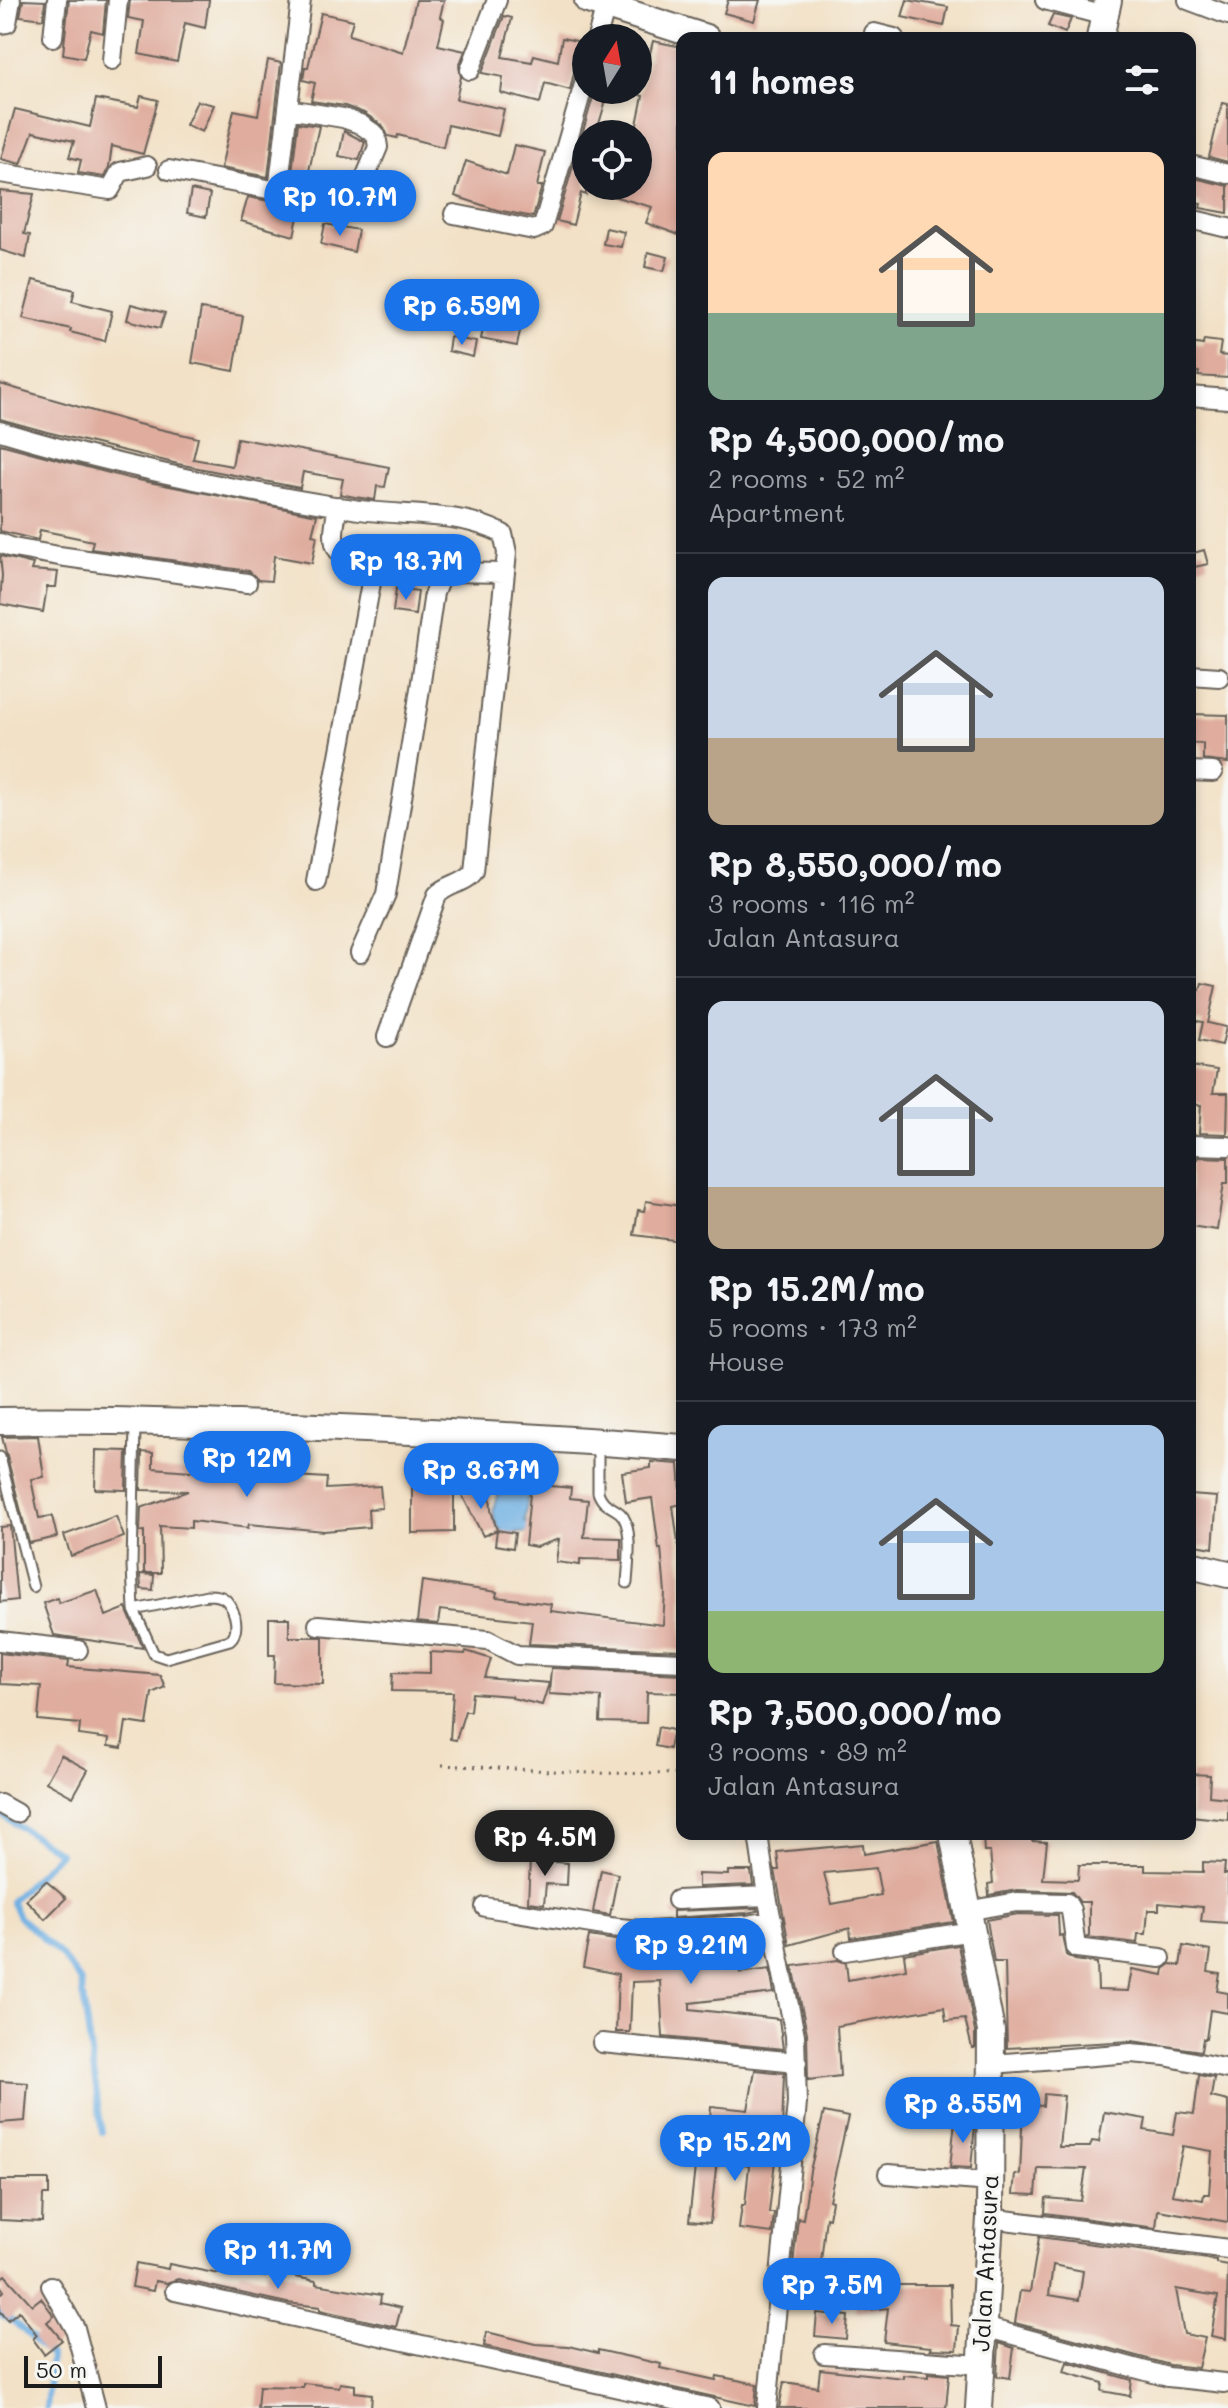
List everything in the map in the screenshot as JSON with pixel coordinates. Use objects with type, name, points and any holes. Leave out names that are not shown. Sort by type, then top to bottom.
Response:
[{"type":"street","points":[[0,24],[7,23],[9,19],[11,0]]},
{"type":"street","points":[[53,37],[57,0]]},
{"type":"street","points":[[112,60],[118,0]]},
{"type":"street","points":[[278,191],[301,0]]},
{"type":"street","points":[[470,70],[497,0]]},
{"type":"street","points":[[1045,0],[1104,18]]},
{"type":"street","points":[[1188,0],[1228,15]]},
{"type":"street","points":[[596,24],[594,1],[688,32]]},
{"type":"street","points":[[454,214],[534,230],[543,226],[578,104]]},
{"type":"street","points":[[169,170],[344,203],[355,202],[378,147],[376,135],[356,122],[288,109]]},
{"type":"street","points":[[0,173],[110,190],[120,172],[147,166]]},
{"type":"street","points":[[1196,166],[1228,174]]},
{"type":"street","points":[[1196,220],[1228,228]]},
{"type":"street","points":[[1196,396],[1228,399]]},
{"type":"street","points":[[0,431],[122,466],[338,506],[445,518],[494,529],[503,534],[506,543],[505,573],[474,871],[467,879],[446,887],[437,895],[387,1037]]},
{"type":"street","points":[[316,881],[373,572],[341,556],[332,537],[338,506]]},
{"type":"street","points":[[0,543],[59,556],[247,583]]},
{"type":"street","points":[[360,953],[386,894],[434,593],[440,578],[448,572],[505,573]]},
{"type":"street","points":[[1196,675],[1219,677]]},
{"type":"street","points":[[1196,771],[1213,772]]},
{"type":"street","points":[[1196,1145],[1228,1146]]},
{"type":"street","points":[[0,1421],[135,1421],[405,1431],[676,1448]]},
{"type":"street","points":[[1196,1566],[1228,1574]]},
{"type":"street","points":[[318,1625],[488,1640],[504,1651],[517,1655],[676,1662]]},
{"type":"street","points":[[0,1641],[78,1650]]},
{"type":"street","points":[[759,1840],[795,2035],[797,2062],[797,2103],[767,2408]]},
{"type":"street","name":"Jalan Antasura","points":[[954,1840],[991,2031],[993,2064],[990,2218],[979,2408]]},
{"type":"street","points":[[677,1900],[767,1896]]},
{"type":"street","points":[[845,1951],[970,1921],[1017,1902],[1067,1903],[1071,1910],[1076,1948],[1161,1958]]},
{"type":"street","points":[[485,1907],[639,1930],[773,1921]]},
{"type":"street","points":[[602,2043],[797,2062]]},
{"type":"street","points":[[993,2064],[1131,2053],[1165,2056],[1228,2069]]},
{"type":"street","points":[[701,2130],[747,2133],[792,2143]]},
{"type":"street","points":[[888,2174],[991,2182]]},
{"type":"street","points":[[990,2218],[1228,2249]]},
{"type":"street","points":[[51,2286],[75,2328],[96,2408]]},
{"type":"street","points":[[175,2291],[710,2408]]},
{"type":"street","points":[[984,2327],[1168,2377],[1224,2383]]},
{"type":"street","points":[[824,2354],[981,2365]]},
{"type":"lane","points":[[134,1610],[218,1595],[227,1600],[237,1627],[230,1640],[166,1658],[157,1657],[134,1610],[135,1421]]},
{"type":"lane","points":[[598,1441],[598,1492],[605,1506],[619,1512],[627,1521],[627,1583]]},
{"type":"lane","points":[[0,1457],[33,1587]]},
{"type":"path","points":[[442,1765],[676,1774]]},
{"type":"water","points":[[518,1474],[532,1476],[525,1521],[533,1524],[528,1533],[504,1533],[495,1520],[494,1505],[498,1494],[517,1490]]},
{"type":"building","points":[[23,0],[45,1],[43,19],[20,16]]},
{"type":"building","points":[[69,0],[106,0],[103,33],[91,30],[84,58],[63,54]]},
{"type":"building","points":[[130,0],[209,0],[205,28],[185,23],[177,62],[139,54],[144,21],[128,18]]},
{"type":"building","points":[[416,0],[444,0],[440,17],[444,19],[438,45],[465,51],[459,66],[461,77],[456,99],[504,109],[498,136],[448,125],[443,147],[398,135],[397,138],[388,136],[383,126],[364,113],[345,106],[311,101],[315,83],[303,80],[321,13],[353,20],[349,35],[403,52]]},
{"type":"building","points":[[728,0],[760,0],[754,21],[724,13]]},
{"type":"building","points":[[907,0],[948,7],[944,26],[902,17]]},
{"type":"building","points":[[1053,15],[1071,19],[1065,32],[1048,26]]},
{"type":"building","points":[[504,16],[512,18],[502,57],[532,62],[534,55],[558,61],[562,38],[572,40],[570,90],[545,83],[540,103],[501,93],[503,77],[482,73]]},
{"type":"building","points":[[653,41],[676,46],[676,234],[646,223],[652,207],[627,200],[652,200],[652,120],[638,120],[641,104],[652,104]]},
{"type":"building","points":[[268,60],[281,63],[268,177],[221,168],[234,110],[258,115]]},
{"type":"building","points":[[141,96],[158,100],[143,154],[112,146],[104,177],[78,173],[81,160],[69,157],[74,141],[33,132],[21,164],[1,159],[15,109],[90,127],[96,99],[138,107]]},
{"type":"building","points":[[197,101],[214,105],[202,132],[186,125]]},
{"type":"building","points":[[1222,103],[1228,104],[1228,162],[1209,157]]},
{"type":"building","points":[[591,104],[605,104],[600,120],[586,120]]},
{"type":"building","points":[[298,123],[319,126],[306,184],[291,181]]},
{"type":"building","points":[[344,131],[365,142],[359,160],[339,156]]},
{"type":"building","points":[[514,145],[545,152],[537,186],[542,186],[533,217],[497,210],[455,196],[466,161],[507,175]]},
{"type":"building","points":[[572,169],[572,200],[579,200],[573,225],[557,221]]},
{"type":"building","points":[[1196,178],[1228,186],[1228,213],[1200,208],[1201,203],[1196,202]]},
{"type":"building","points":[[191,190],[210,194],[206,217],[187,213]]},
{"type":"building","points":[[0,191],[34,194],[24,234],[30,235],[26,258],[0,250]]},
{"type":"building","points":[[248,197],[300,207],[294,236],[241,221]]},
{"type":"building","points":[[325,224],[358,230],[354,252],[321,244]]},
{"type":"building","points":[[606,228],[624,232],[621,247],[603,244]]},
{"type":"building","points":[[648,252],[668,257],[664,271],[645,267]]},
{"type":"building","points":[[33,280],[75,290],[72,301],[112,311],[105,341],[23,318]]},
{"type":"building","points":[[131,304],[165,313],[160,328],[127,320]]},
{"type":"building","points":[[201,309],[243,316],[234,371],[192,363]]},
{"type":"building","points":[[485,320],[521,326],[517,346],[481,339]]},
{"type":"building","points":[[450,337],[476,342],[473,357],[448,351]]},
{"type":"building","points":[[1204,340],[1221,342],[1219,355],[1228,356],[1228,378],[1198,376],[1196,344],[1203,345]]},
{"type":"building","points":[[0,384],[198,438],[193,459],[232,466],[237,438],[389,467],[385,487],[377,486],[375,500],[355,497],[340,494],[343,479],[303,472],[300,488],[178,464],[47,432],[0,419]]},
{"type":"building","points":[[0,444],[128,478],[317,515],[312,535],[317,536],[312,563],[274,556],[271,581],[258,580],[249,571],[91,549],[93,541],[40,530],[38,540],[0,531]]},
{"type":"building","points":[[1204,550],[1208,564],[1196,567],[1196,552]]},
{"type":"building","points":[[0,556],[33,564],[31,570],[58,572],[56,587],[47,587],[43,612],[0,604]]},
{"type":"building","points":[[396,588],[418,591],[415,615],[393,612]]},
{"type":"building","points":[[1196,714],[1228,715],[1228,763],[1203,760],[1203,744],[1196,743]]},
{"type":"building","points":[[1202,983],[1216,986],[1208,1023],[1226,1027],[1222,1045],[1199,1040],[1203,1022],[1196,1021],[1196,989],[1200,990]]},
{"type":"building","points":[[1196,1067],[1217,1070],[1213,1093],[1228,1093],[1227,1134],[1199,1133],[1201,1105],[1196,1105]]},
{"type":"building","points":[[1228,1158],[1228,1183],[1224,1183],[1217,1230],[1196,1227],[1198,1159]]},
{"type":"building","points":[[646,1201],[676,1205],[676,1240],[634,1235],[638,1210],[644,1211]]},
{"type":"building","points":[[38,1436],[44,1477],[31,1479],[39,1518],[52,1516],[57,1537],[29,1543],[2,1437]]},
{"type":"building","points":[[224,1440],[257,1441],[255,1457],[259,1457],[258,1465],[295,1468],[295,1476],[327,1478],[326,1489],[380,1486],[382,1508],[368,1509],[369,1527],[324,1531],[249,1524],[248,1528],[191,1521],[191,1528],[160,1526],[161,1573],[144,1573],[141,1508],[188,1491],[141,1490],[142,1452],[153,1453],[153,1468],[216,1471],[218,1453],[222,1453]]},
{"type":"building","points":[[96,1450],[127,1451],[126,1490],[95,1489]]},
{"type":"building","points":[[412,1461],[454,1461],[454,1532],[412,1533]]},
{"type":"building","points":[[651,1462],[676,1464],[676,1505],[673,1506],[676,1528],[676,1650],[529,1644],[532,1621],[440,1610],[438,1624],[417,1622],[422,1581],[497,1592],[496,1597],[551,1604],[550,1611],[663,1625],[665,1593],[652,1498],[626,1502],[622,1472],[651,1468]]},
{"type":"building","points":[[531,1484],[571,1488],[570,1498],[588,1500],[584,1537],[621,1538],[621,1560],[580,1559],[580,1565],[556,1562],[559,1539],[536,1547],[525,1545]]},
{"type":"building","points":[[490,1491],[497,1530],[483,1536],[461,1493]]},
{"type":"building","points":[[1196,1495],[1217,1497],[1213,1548],[1196,1545]]},
{"type":"building","points":[[116,1516],[124,1537],[71,1556],[64,1535]]},
{"type":"building","points":[[10,1526],[17,1600],[0,1602],[0,1527]]},
{"type":"building","points":[[497,1530],[515,1533],[513,1548],[495,1545]]},
{"type":"building","points":[[140,1574],[154,1575],[153,1590],[141,1589]]},
{"type":"building","points":[[97,1590],[106,1616],[126,1608],[143,1648],[54,1635],[43,1603],[57,1598],[59,1603]]},
{"type":"building","points":[[269,1618],[289,1618],[289,1637],[323,1637],[323,1684],[274,1683],[275,1655],[269,1655]]},
{"type":"building","points":[[466,1651],[491,1659],[485,1678],[549,1683],[542,1705],[512,1696],[472,1693],[470,1711],[465,1711],[456,1740],[450,1739],[453,1692],[392,1691],[393,1672],[430,1673],[430,1652],[465,1654]]},
{"type":"building","points":[[0,1653],[69,1661],[68,1667],[160,1675],[165,1687],[152,1693],[147,1725],[126,1722],[122,1748],[108,1746],[109,1739],[79,1735],[80,1724],[38,1720],[41,1686],[0,1684]]},
{"type":"building","points":[[551,1668],[676,1674],[676,1693],[647,1692],[646,1723],[600,1722],[601,1697],[549,1694]]},
{"type":"building","points":[[658,1727],[673,1730],[669,1749],[655,1746]]},
{"type":"building","points":[[61,1755],[88,1770],[73,1797],[46,1782]]},
{"type":"building","points":[[1196,1774],[1210,1775],[1209,1796],[1228,1798],[1228,1820],[1196,1817]]},
{"type":"building","points":[[983,1840],[1047,1842],[1043,1879],[1078,1880],[1079,1865],[1145,1865],[1145,1871],[1203,1872],[1203,1862],[1225,1863],[1224,1874],[1228,1874],[1228,1923],[1201,1921],[1203,1907],[1159,1903],[1159,1910],[1148,1910],[1146,1934],[1138,1934],[1137,1943],[1087,1937],[1089,1902],[1080,1902],[1072,1892],[1017,1890],[989,1895],[988,1884],[993,1883],[990,1852],[984,1852]]},
{"type":"building","points":[[938,1841],[954,1922],[851,1938],[850,1928],[789,1945],[775,1870],[779,1870],[777,1852],[863,1844],[864,1854]],"holes":[[[876,1868],[881,1895],[832,1904],[824,1873]]]},
{"type":"building","points":[[530,1860],[568,1863],[567,1885],[546,1884],[544,1904],[528,1902]]},
{"type":"building","points":[[601,1870],[618,1874],[610,1915],[593,1912]]},
{"type":"building","points":[[728,1871],[751,1871],[753,1885],[698,1887],[698,1874],[728,1875]]},
{"type":"building","points":[[46,1881],[66,1898],[45,1919],[26,1900]]},
{"type":"building","points":[[757,1908],[758,1911],[746,1913],[673,1918],[673,1911]]},
{"type":"building","points":[[1018,1914],[1058,1915],[1059,1936],[1062,1935],[1066,1955],[1075,1960],[1097,1963],[1098,1990],[1128,1991],[1132,1969],[1163,1975],[1164,1969],[1171,1964],[1180,1966],[1183,1946],[1211,1951],[1208,1972],[1220,1974],[1217,1991],[1228,1993],[1228,2013],[1210,2010],[1201,2051],[1132,2041],[1007,2048],[1005,1962],[994,1962],[987,1920]]},
{"type":"building","points":[[763,1935],[766,1951],[737,1959],[740,1973],[770,1969],[774,1993],[690,2003],[690,2009],[779,2019],[783,2049],[663,2037],[660,1981],[632,1982],[630,2032],[616,2032],[618,1974],[583,1967],[589,1936],[655,1946],[655,1943]]},
{"type":"building","points":[[958,1945],[975,2032],[975,2048],[972,2048],[965,2019],[946,2021],[944,2007],[837,2026],[840,2076],[808,2080],[807,2033],[793,1966],[838,1960],[846,1963],[848,1980],[906,1969],[904,1954]]},
{"type":"building","points":[[755,2070],[784,2073],[782,2129],[748,2121],[710,2119],[711,2106],[748,2110]]},
{"type":"building","points":[[1199,2075],[1214,2078],[1211,2097],[1228,2101],[1228,2222],[1158,2210],[1156,2228],[1045,2213],[1046,2198],[1081,2201],[1086,2169],[1038,2168],[1036,2195],[1013,2194],[1015,2174],[1020,2175],[1023,2104],[1043,2106],[1044,2094],[1064,2096],[1059,2147],[1090,2147],[1092,2141],[1099,2142],[1104,2112],[1146,2119],[1144,2130],[1173,2135],[1177,2112],[1194,2114]],"holes":[[[1183,2146],[1212,2151],[1209,2194],[1204,2194],[1203,2200],[1172,2195]]]},
{"type":"building","points":[[0,2081],[28,2083],[25,2121],[0,2123]]},
{"type":"building","points":[[824,2112],[848,2117],[829,2200],[832,2201],[829,2218],[826,2217],[816,2307],[789,2303],[798,2218],[803,2219]]},
{"type":"building","points":[[955,2121],[975,2123],[971,2168],[950,2167]]},
{"type":"building","points":[[698,2141],[745,2145],[776,2152],[769,2213],[774,2213],[772,2233],[739,2229],[749,2166],[717,2160],[710,2223],[689,2221]]},
{"type":"building","points":[[0,2180],[49,2180],[49,2195],[43,2195],[42,2222],[0,2220]]},
{"type":"building","points":[[1039,2237],[1216,2260],[1216,2263],[1228,2265],[1226,2339],[1211,2336],[1218,2296],[1176,2289],[1184,2334],[1205,2338],[1198,2368],[1170,2365],[1015,2323],[1020,2291],[1030,2292]],"holes":[[[1053,2265],[1083,2271],[1079,2300],[1049,2295]]]},
{"type":"building","points":[[136,2263],[168,2269],[169,2264],[239,2275],[240,2271],[265,2277],[266,2270],[295,2274],[295,2277],[316,2281],[316,2284],[381,2295],[380,2303],[401,2308],[396,2327],[320,2310],[320,2307],[287,2303],[178,2279],[166,2283],[155,2281],[153,2291],[132,2287]]},
{"type":"building","points":[[5,2275],[32,2305],[41,2298],[54,2316],[47,2322],[62,2340],[44,2354],[33,2339],[37,2335],[19,2311],[8,2320],[0,2311],[0,2295],[4,2291],[0,2279]]},
{"type":"building","points":[[950,2285],[951,2325],[959,2326],[957,2350],[884,2342],[888,2308],[856,2311],[854,2288]]},
{"type":"building","points":[[817,2313],[848,2316],[846,2339],[815,2336]]},
{"type":"building","points":[[487,2332],[535,2344],[568,2346],[598,2353],[598,2350],[716,2380],[717,2376],[757,2384],[755,2406],[484,2346]]},
{"type":"building","points":[[999,2343],[1014,2348],[1010,2378],[997,2376]]},
{"type":"building","points":[[1067,2362],[1132,2380],[1130,2396],[1102,2391],[1103,2383],[1064,2372]]},
{"type":"building","points":[[820,2369],[903,2378],[903,2375],[928,2377],[928,2373],[949,2375],[946,2408],[779,2408],[784,2382],[818,2387]]},
{"type":"building","points":[[303,2383],[339,2387],[340,2383],[355,2385],[355,2392],[372,2394],[371,2408],[257,2408],[259,2386],[303,2387]]},
{"type":"waterway","points":[[0,1814],[60,1853],[11,1901],[19,1917],[60,1954],[81,1982],[102,2132]]},
{"type":"waterway","points":[[0,2314],[12,2320],[51,2356],[46,2408]]}]
